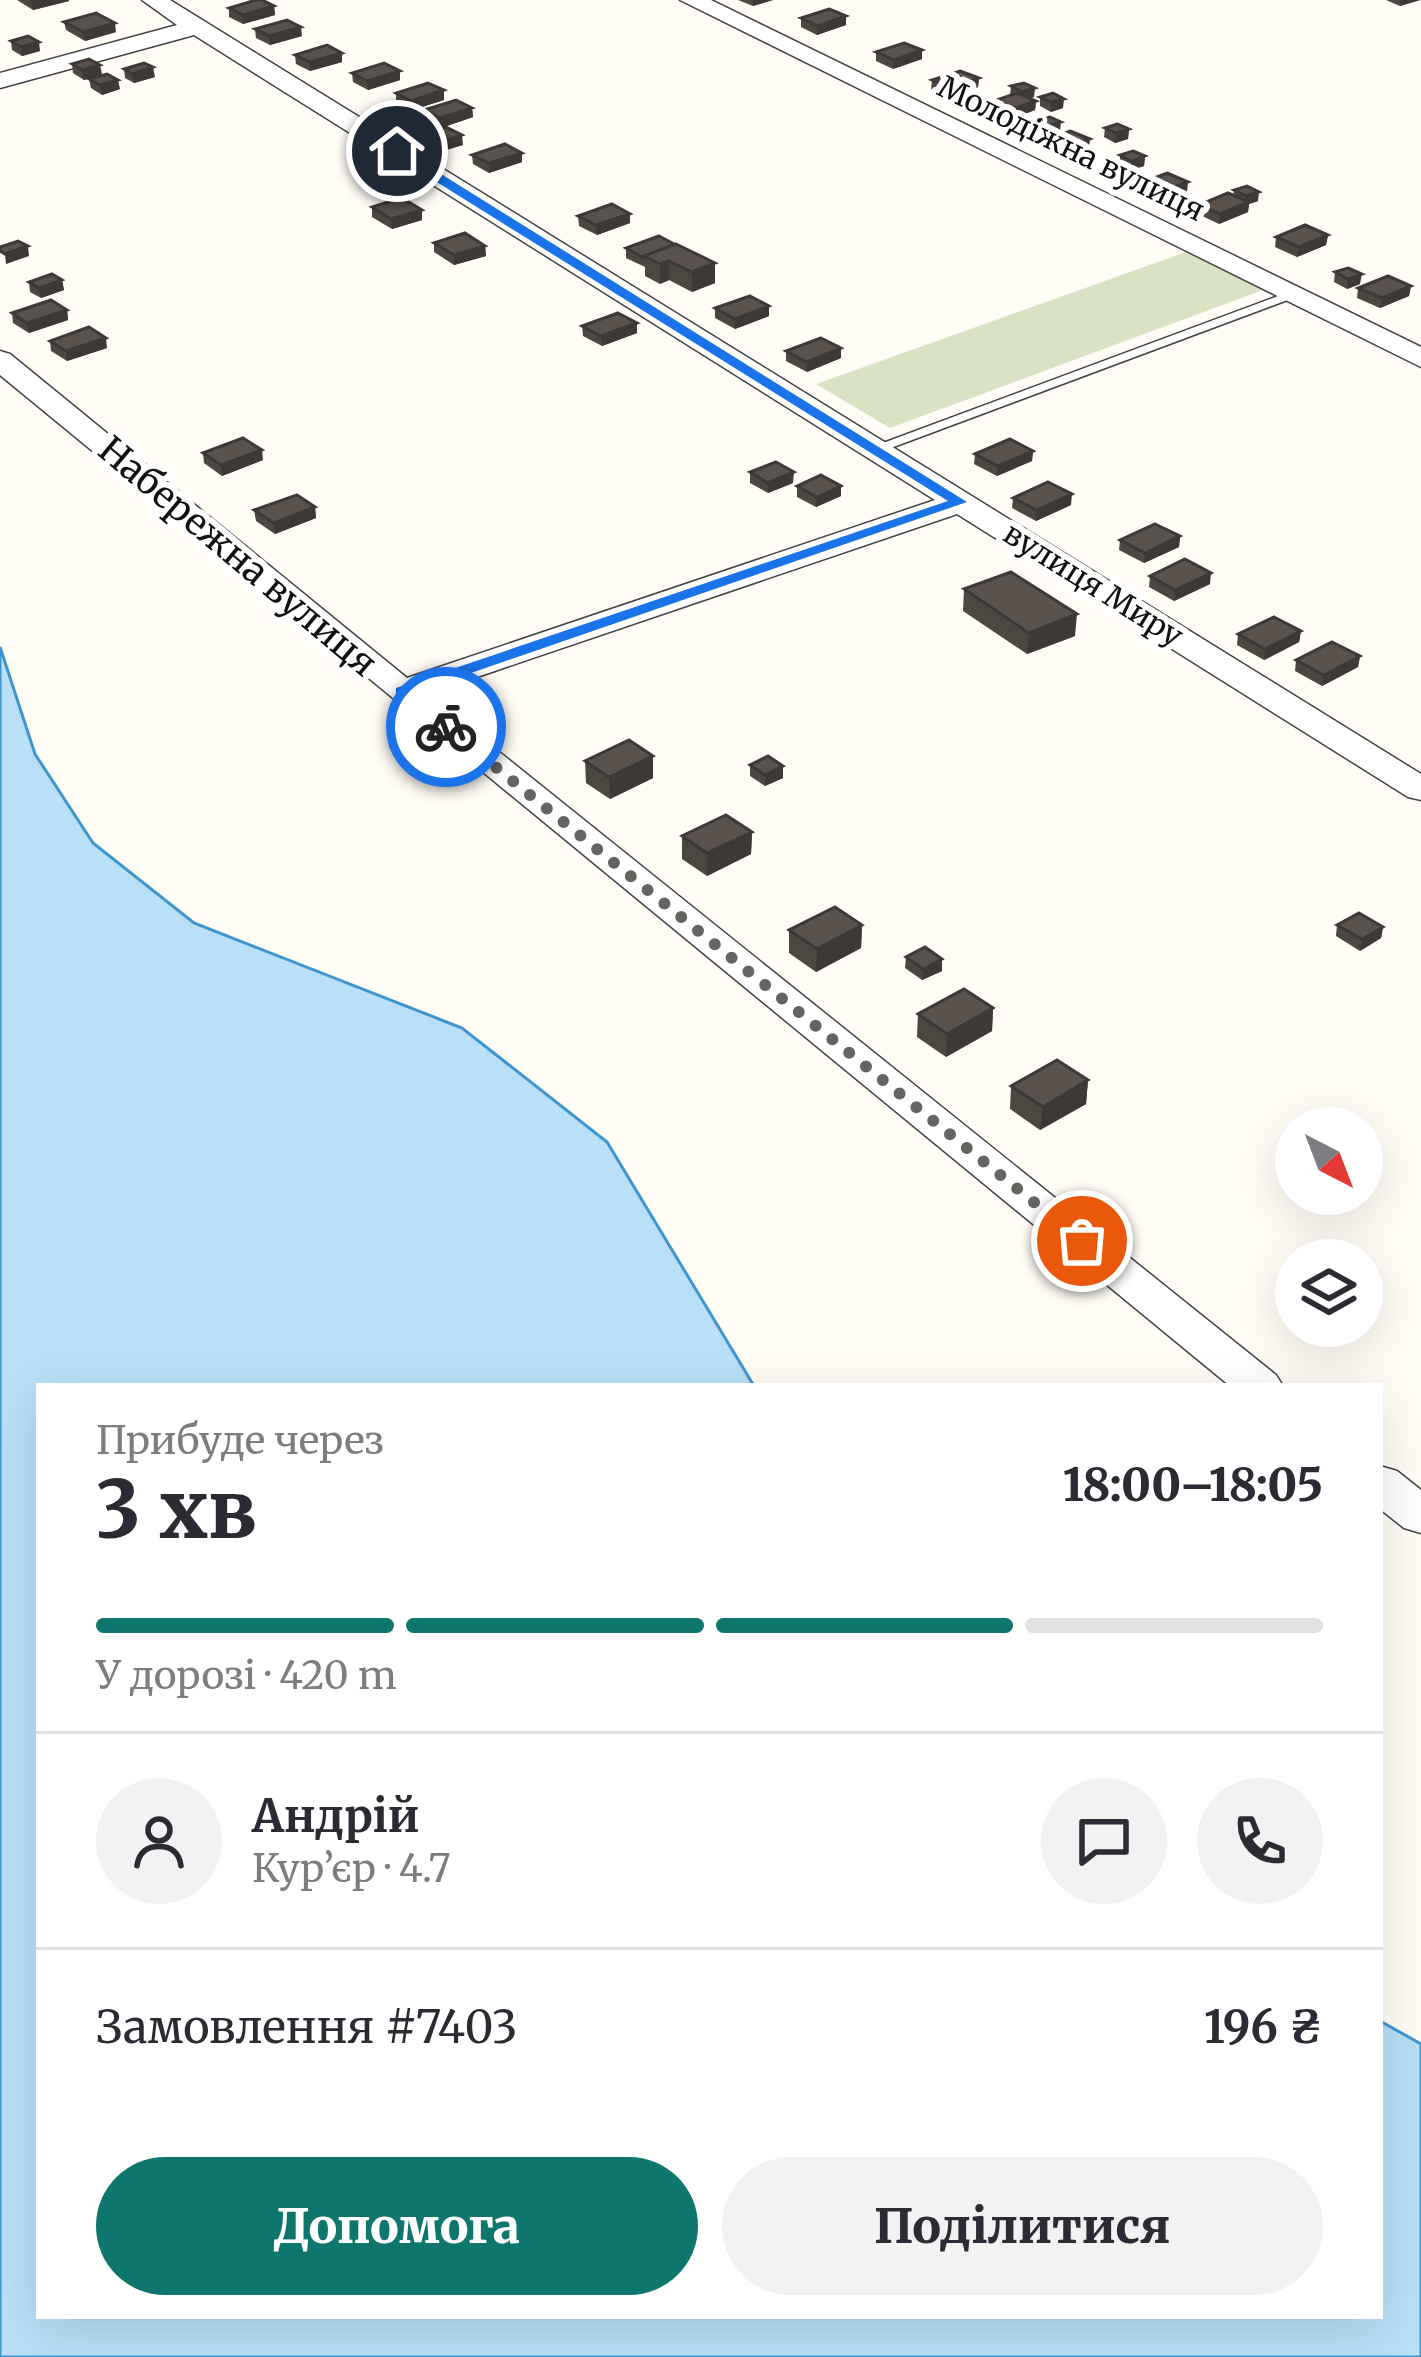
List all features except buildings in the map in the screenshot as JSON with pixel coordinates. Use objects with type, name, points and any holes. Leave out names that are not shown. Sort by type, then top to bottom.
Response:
[{"type":"street","name":"вулиця Миру","points":[[154,0],[1421,789]]},
{"type":"street","name":"Молодіжна вулиця","points":[[692,0],[1421,358]]},
{"type":"street","points":[[0,81],[197,27]]},
{"type":"street","name":"Набережна вулиця","points":[[0,360],[402,692],[1256,1383]]},
{"type":"street","points":[[402,692],[960,502]]},
{"type":"street","points":[[1383,1485],[1421,1516]]},
{"type":"lane","points":[[875,449],[1294,295]]},
{"type":"green space","points":[[1186,252],[1263,290],[890,428],[816,384]]},
{"type":"water","points":[[0,647],[35,754],[93,843],[194,923],[462,1028],[607,1142],[752,1383],[36,1383],[36,2319],[1383,2319],[1383,2023],[1421,2044],[1421,2357],[0,2357]]},
{"type":"way so far","points":[[446,727],[1082,1241]]},
{"type":"route","points":[[397,151],[960,502],[402,692],[446,727]]}]
